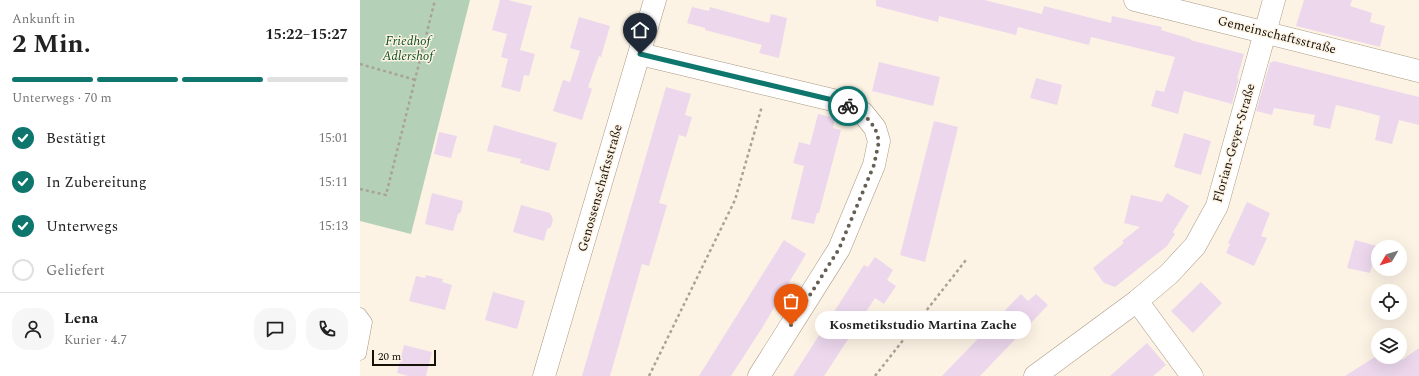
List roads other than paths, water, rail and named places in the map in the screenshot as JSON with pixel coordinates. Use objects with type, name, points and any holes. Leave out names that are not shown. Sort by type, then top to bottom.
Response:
[{"type":"street","name":"Genossenschaftsstraße","points":[[544,376],[655,0]]},
{"type":"street","name":"Gemeinschaftsstraße","points":[[1135,0],[1419,71]]},
{"type":"street","name":"Florian-Geyer-Straße","points":[[1035,376],[1137,301],[1169,274],[1195,246],[1217,206],[1274,0]]},
{"type":"street","points":[[640,54],[841,102],[863,113],[875,128],[879,141],[874,165],[839,249],[759,376]]},
{"type":"street","points":[[1137,301],[1192,376]]},
{"type":"lane","points":[[360,314],[366,322],[360,354]]},
{"type":"place","name":"Kosmetikstudio Martina Zache","points":[[791,325]]},
{"type":"park label","name":"Friedhof Adlershof","points":[[408,48]]}]
